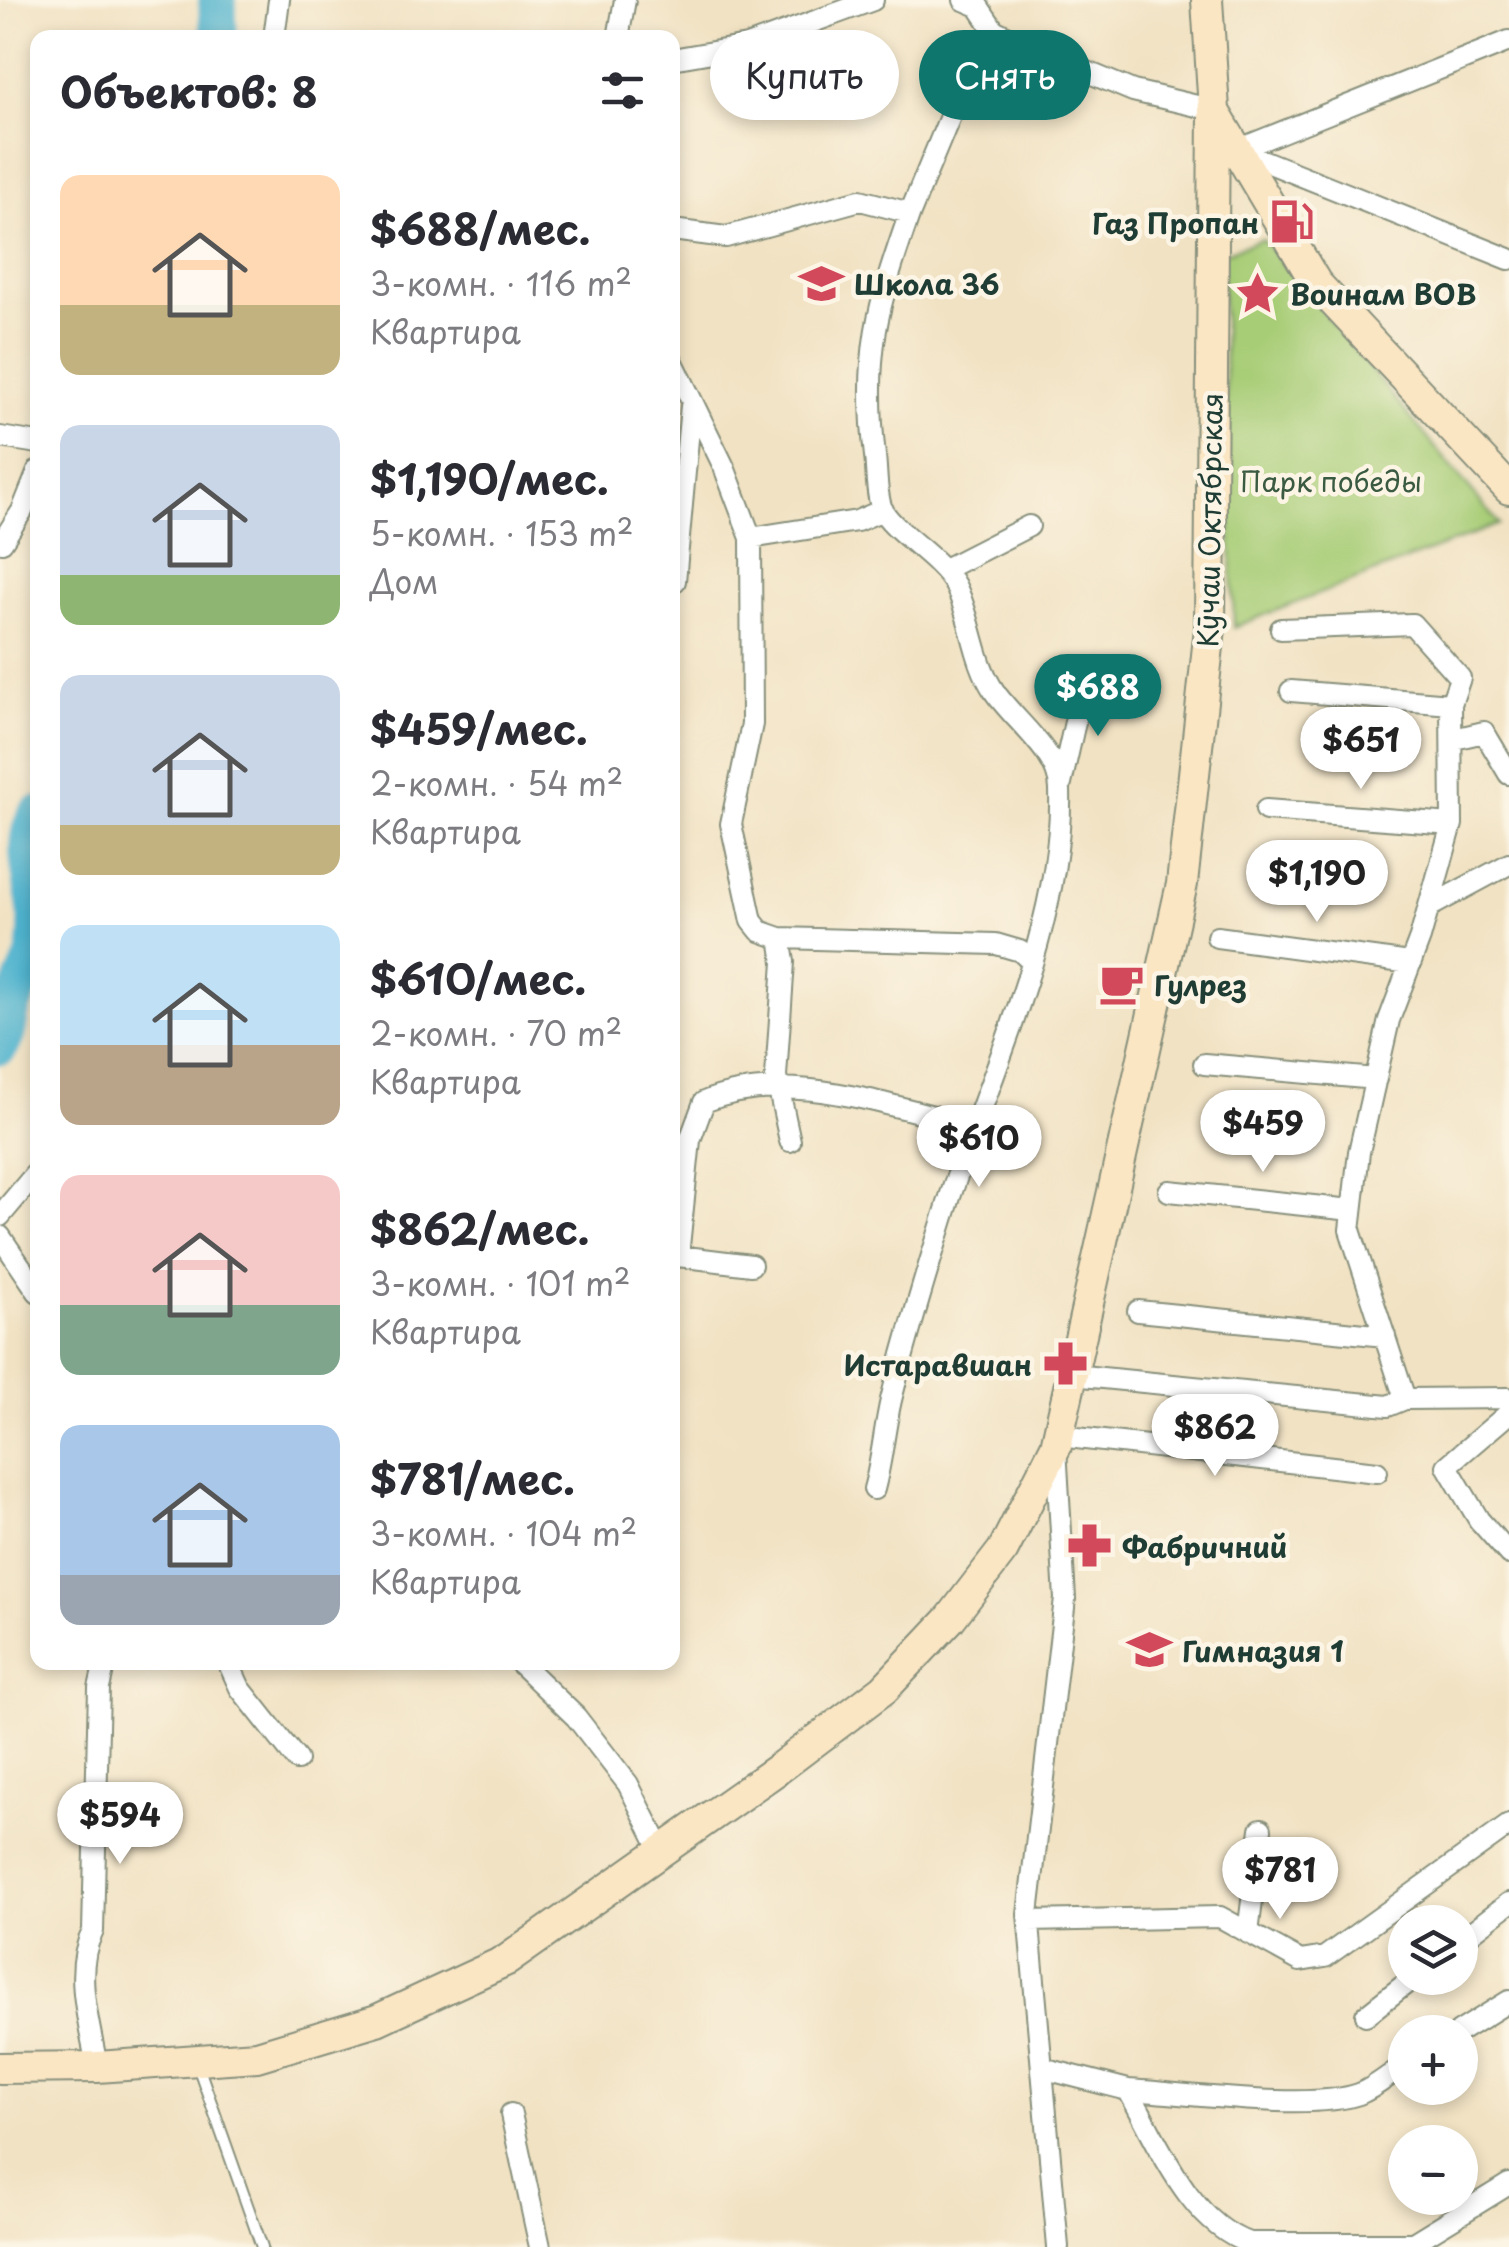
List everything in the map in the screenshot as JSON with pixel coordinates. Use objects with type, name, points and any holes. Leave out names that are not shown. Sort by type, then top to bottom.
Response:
[{"type":"main road","name":"Кӯчаи Октябрская","points":[[0,2068],[97,2068],[257,2056],[377,2020],[507,1960],[884,1689],[950,1619],[1003,1550],[1058,1441],[1178,903],[1186,845],[1210,628],[1214,110],[1207,0]]},
{"type":"main road","points":[[1214,110],[1316,283],[1509,489]]},
{"type":"street","points":[[275,30],[278,0]]},
{"type":"street","points":[[619,30],[625,0]]},
{"type":"street","points":[[680,58],[748,46],[816,9],[874,0]]},
{"type":"street","points":[[973,2],[994,30]]},
{"type":"street","points":[[1237,150],[1509,41]]},
{"type":"street","points":[[1091,73],[1133,91],[1214,110]]},
{"type":"street","points":[[948,120],[878,302],[870,345],[869,407],[882,510],[945,568],[956,588],[987,680],[1008,711],[1052,760],[1061,786]]},
{"type":"street","points":[[1237,150],[1509,258]]},
{"type":"street","points":[[680,231],[726,237],[860,200],[910,213]]},
{"type":"street","points":[[680,378],[724,467],[750,538],[752,724],[731,824],[752,920],[760,932],[780,938],[996,944],[1020,951],[1032,962]]},
{"type":"street","points":[[680,529],[692,404]]},
{"type":"street","points":[[0,437],[30,442]]},
{"type":"street","points":[[2,542],[30,491]]},
{"type":"street","points":[[750,538],[857,520],[882,510]]},
{"type":"street","points":[[945,568],[1029,526]]},
{"type":"street","points":[[1281,629],[1412,624],[1460,678],[1451,704],[1452,824],[1389,1020],[1359,1152],[1350,1230],[1405,1399]]},
{"type":"street","points":[[874,1490],[894,1387],[1054,883],[1061,786],[1084,682]]},
{"type":"street","points":[[1291,691],[1451,704]]},
{"type":"street","points":[[1454,739],[1484,732],[1509,774]]},
{"type":"street","points":[[1266,810],[1452,824]]},
{"type":"street","points":[[1428,907],[1509,864]]},
{"type":"street","points":[[1216,937],[1410,963]]},
{"type":"street","points":[[780,938],[784,962],[776,1076],[790,1141]]},
{"type":"street","points":[[1204,1064],[1376,1078]]},
{"type":"street","points":[[680,1218],[690,1140],[704,1102],[732,1090],[780,1084],[975,1126]]},
{"type":"street","points":[[0,1216],[30,1180]]},
{"type":"street","points":[[1169,1191],[1352,1210]]},
{"type":"street","points":[[0,1236],[30,1267]]},
{"type":"street","points":[[680,1258],[750,1265]]},
{"type":"street","points":[[1138,1310],[1385,1336]]},
{"type":"street","points":[[1072,1375],[1388,1406],[1405,1399],[1509,1398]]},
{"type":"street","points":[[1509,1412],[1447,1466],[1479,1520],[1509,1554]]},
{"type":"street","points":[[1058,2247],[1029,1921],[1065,1599],[1058,1441],[1378,1472]]},
{"type":"street","points":[[97,2068],[84,1986],[84,1949],[93,1931],[99,1688],[103,1670]]},
{"type":"street","points":[[232,1670],[240,1688],[296,1760]]},
{"type":"street","points":[[527,1670],[576,1717],[628,1784],[661,1850]]},
{"type":"street","points":[[1029,1921],[1220,1917],[1300,1961],[1324,1956],[1509,1825]]},
{"type":"street","points":[[1248,1932],[1260,1829]]},
{"type":"street","points":[[1478,1927],[1509,1903]]},
{"type":"street","points":[[1366,2015],[1391,1995]]},
{"type":"street","points":[[1478,2020],[1509,2002]]},
{"type":"street","points":[[1042,2068],[1128,2090],[1228,2099],[1336,2098],[1359,2094],[1388,2076]]},
{"type":"street","points":[[1128,2090],[1205,2218],[1224,2234],[1248,2243],[1413,2243],[1509,2184]]},
{"type":"street","points":[[511,2114],[540,2247]]},
{"type":"lane","points":[[196,2060],[262,2247]]},
{"type":"green space","name":"Парк победы","points":[[1262,239],[1499,524],[1234,627],[1221,254]]},
{"type":"waterway","points":[[217,0],[219,30]]},
{"type":"waterway","points":[[30,834],[30,867]]},
{"type":"waterway","points":[[0,1046],[30,966]]},
{"type":"place","name":"Газ Пропан","points":[[1292,222]]},
{"type":"place","name":"Школа 36","points":[[821,283]]},
{"type":"place","name":"Воинам ВОВ","points":[[1257,293]]},
{"type":"place","name":"Гулрез","points":[[1121,984]]},
{"type":"place","name":"Истаравшан","points":[[1065,1364]]},
{"type":"place","name":"Фабричний","points":[[1089,1546]]},
{"type":"place","name":"Гимназия 1","points":[[1149,1650]]}]
